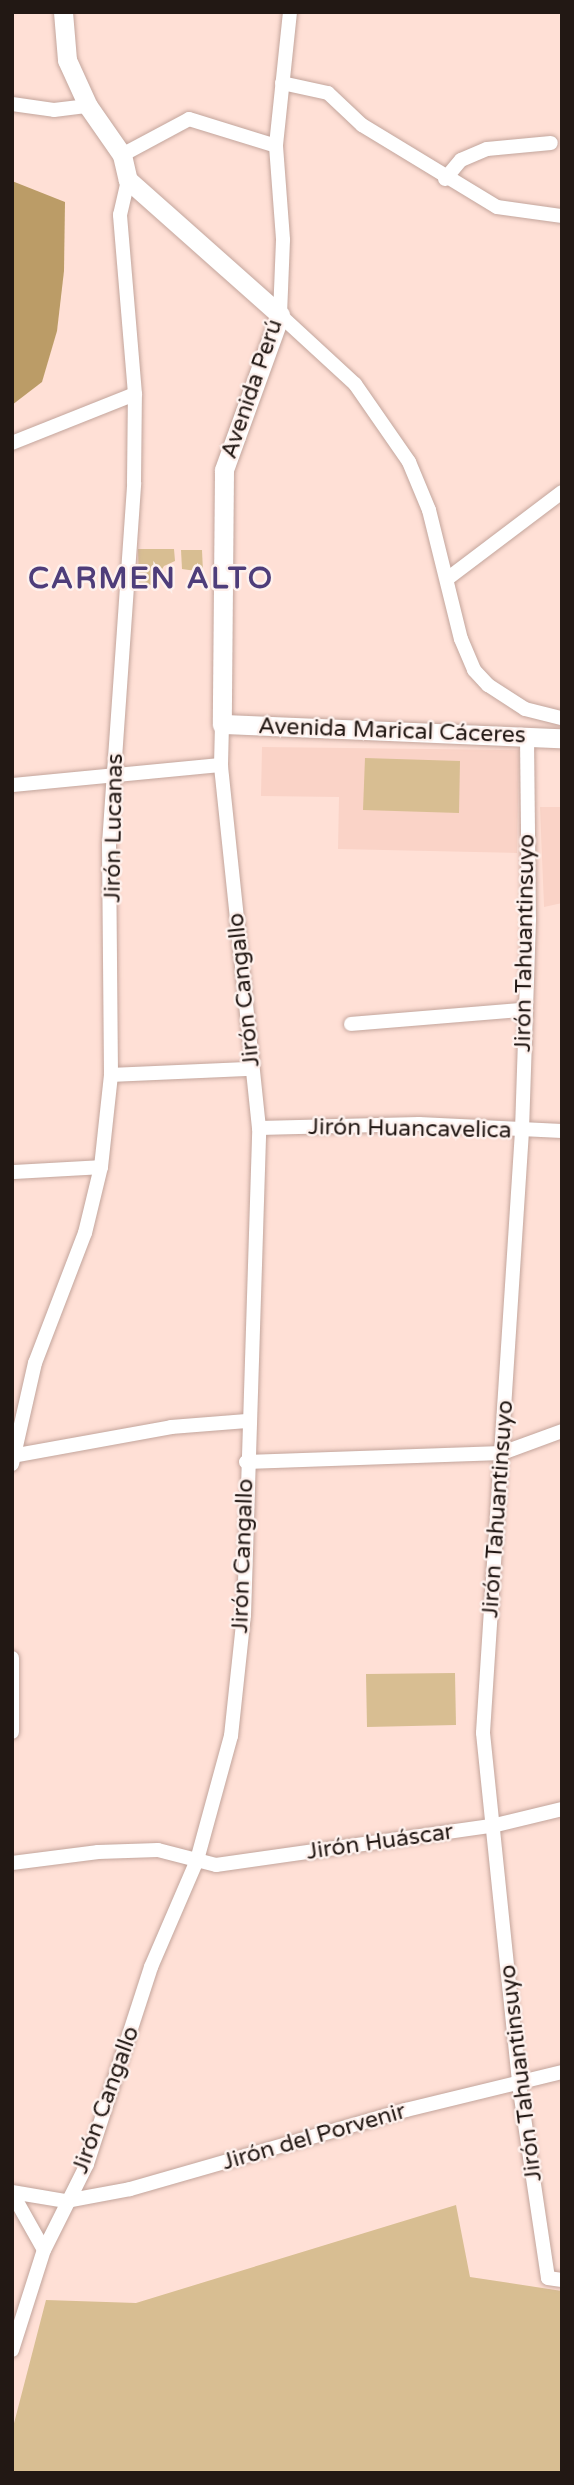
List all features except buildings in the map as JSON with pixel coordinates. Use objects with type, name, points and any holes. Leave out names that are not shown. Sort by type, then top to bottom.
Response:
[{"type":"street","points":[[63,12],[67,60],[88,106],[122,155],[128,180],[355,384],[409,462],[429,510],[461,639],[474,670],[488,685],[524,709],[562,718]]},
{"type":"street","name":"Avenida Perú","points":[[222,724],[224,470],[280,315],[283,240],[276,146],[290,12]]},
{"type":"street","points":[[282,83],[328,93],[362,125],[445,179],[497,206],[562,216]]},
{"type":"street","points":[[12,104],[54,110],[88,106]]},
{"type":"street","points":[[122,155],[169,126],[190,119],[276,146]]},
{"type":"street","points":[[445,179],[461,160],[487,149],[551,143]]},
{"type":"street","name":"Jirón Lucanas","points":[[12,1464],[35,1363],[85,1233],[102,1167],[111,1075],[113,774],[127,625],[135,394],[120,215],[128,180]]},
{"type":"street","points":[[12,443],[135,394]]},
{"type":"street","points":[[447,579],[562,492]]},
{"type":"street","name":"Avenida Marical Cáceres","points":[[222,724],[562,738]]},
{"type":"street","name":"Jirón Cangallo","points":[[12,2350],[44,2250],[66,2201],[87,2164],[151,1968],[197,1860],[231,1735],[244,1615],[247,1421],[259,1128],[221,765],[222,724]]},
{"type":"street","name":"Jirón Tahuantinsuyo","points":[[527,737],[529,919],[523,1010],[522,1131],[483,1733],[495,1825],[519,2084],[555,2279]]},
{"type":"street","points":[[12,785],[221,765]]},
{"type":"street","points":[[351,1024],[523,1010]]},
{"type":"street","points":[[111,1075],[251,1069]]},
{"type":"street","name":"Jirón Huancavelica","points":[[259,1128],[419,1124],[562,1131]]},
{"type":"street","points":[[12,1172],[102,1167]]},
{"type":"street","points":[[13,1456],[171,1427],[247,1421]]},
{"type":"street","points":[[246,1462],[502,1453],[562,1431]]},
{"type":"street","points":[[12,1658],[12,1732]]},
{"type":"street","name":"Jirón Huáscar","points":[[12,1863],[146,1851],[216,1865],[495,1825],[562,1809]]},
{"type":"street","name":"Jirón del Porvenir","points":[[12,2193],[66,2201],[131,2189],[406,2110],[562,2072]]},
{"type":"street","points":[[12,2193],[44,2250]]},
{"type":"shaded area","points":[[12,181],[65,202],[64,271],[57,331],[42,382],[12,405]]},
{"type":"shaded area","points":[[138,549],[174,549],[175,561],[164,566],[152,585],[139,584]]},
{"type":"shaded area","points":[[181,550],[202,550],[203,572],[182,569]]},
{"type":"shaded area","points":[[262,747],[519,750],[517,853],[338,849],[339,797],[261,796]]},
{"type":"shaded area","points":[[365,758],[460,761],[459,813],[363,810]]},
{"type":"shaded area","points":[[540,807],[562,807],[562,903],[544,907]]},
{"type":"shaded area","points":[[455,1673],[456,1725],[367,1727],[366,1674]]},
{"type":"shaded area","points":[[456,2205],[470,2277],[562,2291],[562,2473],[12,2473],[12,2431],[46,2300],[136,2303]]},
{"type":"district","name":"CARMEN ALTO","points":[[151,579]]}]
